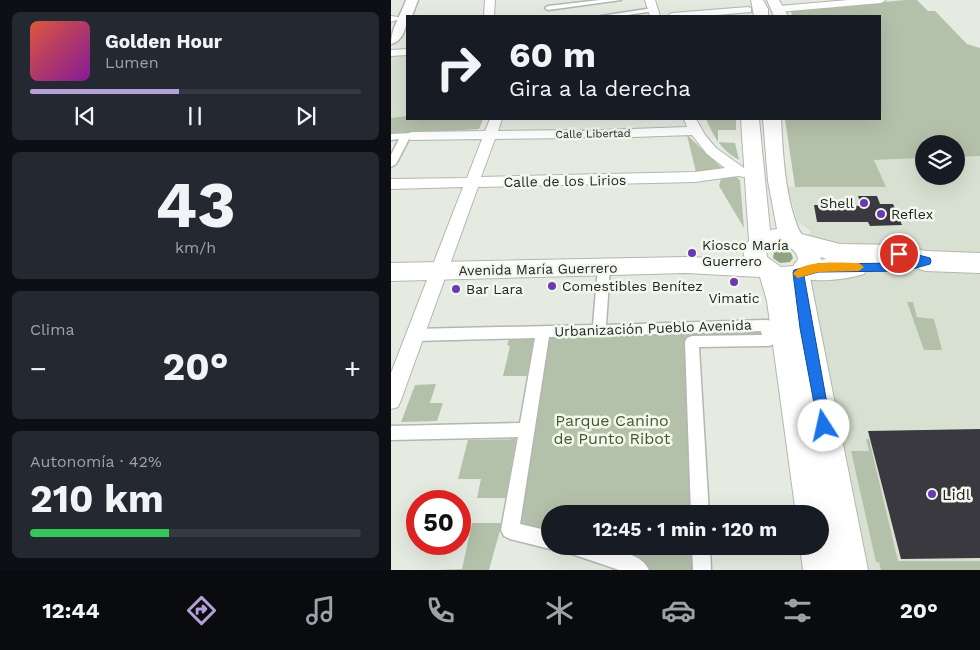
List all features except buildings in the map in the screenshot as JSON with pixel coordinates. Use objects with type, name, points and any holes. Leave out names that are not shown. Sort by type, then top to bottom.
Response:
[{"type":"main road","points":[[750,120],[762,258],[775,283],[779,301],[810,505]]},
{"type":"main road","points":[[771,120],[775,164],[787,222],[797,241],[806,248],[810,260],[801,272],[806,328],[851,570]]},
{"type":"main road","points":[[762,258],[776,236],[840,253],[899,254],[926,261],[980,263]]},
{"type":"main road","points":[[762,258],[784,276],[838,267],[905,267],[926,261]]},
{"type":"main road","name":"Avenida María Guerrero","points":[[391,272],[686,265],[762,258]]},
{"type":"main road","points":[[818,555],[820,570]]},
{"type":"street","points":[[392,20],[401,0]]},
{"type":"street","points":[[407,15],[412,0]]},
{"type":"street","points":[[489,15],[490,0]]},
{"type":"street","points":[[547,15],[551,0]]},
{"type":"street","points":[[548,8],[619,0]]},
{"type":"street","points":[[621,15],[654,13],[651,0]]},
{"type":"street","points":[[777,9],[881,0]]},
{"type":"street","points":[[684,15],[755,9]]},
{"type":"street","points":[[391,40],[406,16]]},
{"type":"street","points":[[391,53],[406,52]]},
{"type":"street","points":[[391,400],[496,120]]},
{"type":"street","points":[[692,125],[709,149],[749,176],[756,186]]},
{"type":"street","name":"Calle Libertad","points":[[409,136],[602,134],[692,125]]},
{"type":"street","points":[[391,137],[409,136]]},
{"type":"street","points":[[391,164],[409,136]]},
{"type":"street","name":"Calle de los Lirios","points":[[391,184],[695,178],[739,171]]},
{"type":"street","points":[[599,330],[604,267]]},
{"type":"street","name":"Urbanización Pueblo Avenida","points":[[414,335],[767,325],[769,340],[692,342],[700,505]]},
{"type":"street","name":"Urbanización Pueblo Avenida","points":[[541,538],[510,530],[543,332]]},
{"type":"street","points":[[391,433],[527,430]]},
{"type":"street","points":[[600,555],[631,565],[640,570]]},
{"type":"street","points":[[701,555],[702,570]]},
{"type":"shaded area","points":[[406,56],[406,120],[483,120],[479,129],[391,134],[391,57]]},
{"type":"shaded area","points":[[980,156],[980,570],[851,570],[798,241],[812,232],[797,221],[788,187],[885,187],[874,160],[915,158],[915,185],[965,185],[965,157]]},
{"type":"shaded area","points":[[782,249],[791,253],[793,258],[790,262],[780,263],[773,258],[774,252]]},
{"type":"green space","points":[[905,0],[917,0],[928,11],[935,11],[967,44],[980,48],[980,156],[965,157],[965,135],[915,135],[915,158],[874,160],[886,187],[795,187],[785,120],[881,120],[881,15],[792,15],[791,11]]},
{"type":"green space","points":[[406,116],[406,120],[483,120],[479,129],[391,134],[391,118]]},
{"type":"green space","points":[[706,120],[736,120],[736,130],[718,130],[718,141]]},
{"type":"green space","points":[[687,135],[723,169],[696,172]]},
{"type":"green space","points":[[718,142],[735,143],[739,160],[727,152]]},
{"type":"green space","points":[[730,176],[740,180],[744,228],[719,186],[721,178]]},
{"type":"green space","points":[[907,302],[913,302],[917,317],[934,319],[942,350],[924,350]]},
{"type":"green space","name":"Parque Canino de Punto Ribot","points":[[767,325],[769,340],[692,342],[700,505],[541,505],[541,538],[510,530],[543,332]]},
{"type":"green space","points":[[535,338],[528,376],[503,376],[510,346],[507,345],[509,339]]},
{"type":"green space","points":[[436,384],[430,403],[443,403],[437,421],[401,422],[415,385]]},
{"type":"green space","points":[[516,439],[506,498],[477,498],[481,479],[458,479],[468,440]]},
{"type":"green space","points":[[866,439],[869,439],[898,561],[980,561],[980,570],[881,570],[879,562],[876,562],[851,451],[869,451]]},
{"type":"green space","points":[[472,523],[502,523],[489,570],[439,570],[462,569],[465,555],[471,555]]},
{"type":"green space","points":[[596,555],[701,555],[702,570],[640,570]]},
{"type":"slow traffic","points":[[798,274],[803,270],[818,268],[859,267]]},
{"type":"place","name":"Shell","points":[[864,203]]},
{"type":"place","name":"Reflex","points":[[881,214]]},
{"type":"place","name":"Kiosco María Guerrero","points":[[692,253]]},
{"type":"place","name":"Vimatic","points":[[734,282]]},
{"type":"place","name":"Comestibles Benítez","points":[[552,286]]},
{"type":"place","name":"Bar Lara","points":[[456,289]]},
{"type":"place","name":"Lidl","points":[[932,494]]},
{"type":"route","points":[[824,426],[798,273],[803,270],[818,268],[905,267],[926,261],[899,254]]}]
